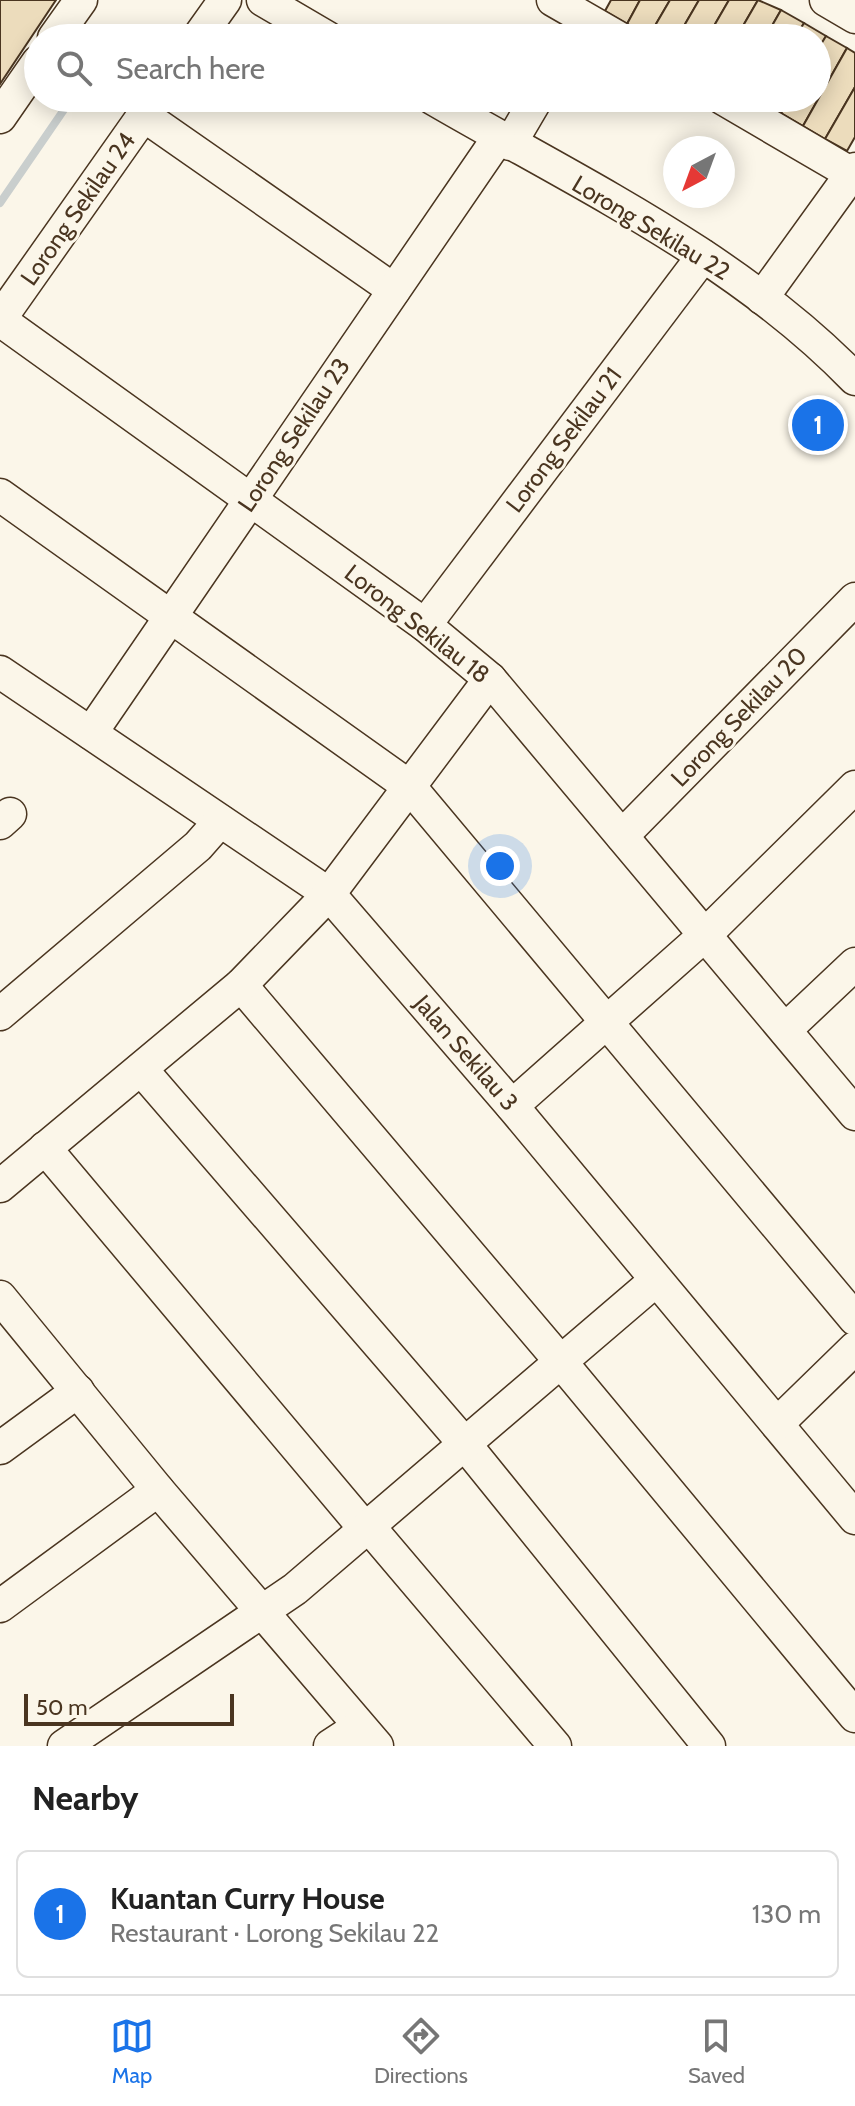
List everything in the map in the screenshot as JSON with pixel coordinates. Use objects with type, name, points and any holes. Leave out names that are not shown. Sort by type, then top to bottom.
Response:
[{"type":"street","points":[[64,24],[81,0]]},
{"type":"street","points":[[208,24],[225,0]]},
{"type":"street","points":[[263,0],[304,24]]},
{"type":"street","points":[[553,0],[582,18]]},
{"type":"street","points":[[826,0],[855,17]]},
{"type":"street","points":[[0,117],[24,82]]},
{"type":"street","name":"Lorong Sekilau 24","points":[[0,320],[146,112]]},
{"type":"street","points":[[156,112],[394,290]]},
{"type":"street","name":"Lorong Sekilau 22","points":[[456,112],[703,256],[762,298],[855,379]]},
{"type":"street","name":"Lorong Sekilau 23","points":[[91,733],[394,290],[526,112]]},
{"type":"street","points":[[747,112],[853,171],[762,298]]},
{"type":"street","name":"Lorong Sekilau 21","points":[[425,625],[703,256]]},
{"type":"street","name":"Lorong Sekilau 18","points":[[0,320],[425,625],[490,679],[855,1114]]},
{"type":"street","points":[[0,495],[410,787],[855,1319]]},
{"type":"street","name":"Lorong Sekilau 20","points":[[622,836],[855,599]]},
{"type":"street","name":"Jalan Sekilau 3","points":[[0,672],[329,894],[512,1106],[855,1518]]},
{"type":"street","points":[[0,1186],[241,985],[329,894],[490,679]]},
{"type":"street","points":[[512,1106],[705,935],[855,787]]},
{"type":"street","points":[[0,1014],[198,846],[220,821]]},
{"type":"street","points":[[785,1030],[855,964]]},
{"type":"street","points":[[241,985],[561,1362],[855,1716]]},
{"type":"street","points":[[141,1069],[464,1443],[709,1746]]},
{"type":"street","points":[[45,1148],[555,1746]]},
{"type":"street","points":[[64,1746],[261,1612],[368,1529],[655,1281]]},
{"type":"street","points":[[0,1297],[158,1490],[368,1736],[330,1746]]},
{"type":"street","points":[[777,1424],[855,1348]]},
{"type":"street","points":[[0,1448],[78,1391]]},
{"type":"street","points":[[0,1606],[158,1490]]},
{"type":"building","points":[[0,0],[56,0],[40,24],[24,24],[24,48],[0,84]]},
{"type":"building","points":[[611,0],[640,0],[627,24],[605,11]]},
{"type":"building","points":[[640,0],[670,0],[656,24],[627,24]]},
{"type":"building","points":[[670,0],[699,0],[685,24],[656,24]]},
{"type":"building","points":[[699,0],[729,0],[715,24],[685,24]]},
{"type":"building","points":[[729,0],[758,0],[744,24],[715,24]]},
{"type":"building","points":[[758,0],[781,10],[773,24],[744,24]]},
{"type":"building","points":[[781,10],[804,23],[803,24],[773,24]]},
{"type":"building","points":[[831,39],[847,48],[831,76]]},
{"type":"building","points":[[847,48],[855,53],[855,87],[825,139],[803,126],[811,112],[831,112],[831,76]]},
{"type":"building","points":[[855,87],[855,137],[847,151],[825,139]]},
{"type":"building","points":[[782,112],[811,112],[803,126]]},
{"type":"waterway","points":[[0,203],[62,112]]},
{"type":"place","name":"Kuantan Curry House","points":[[818,425]]}]
